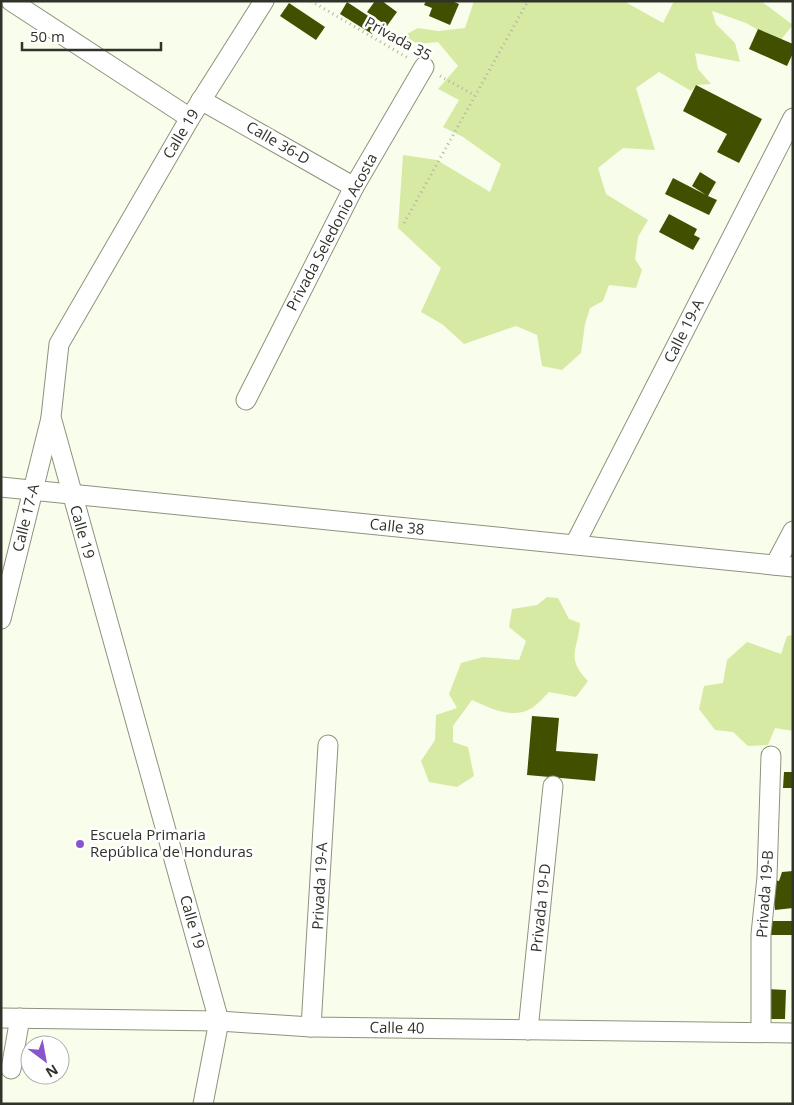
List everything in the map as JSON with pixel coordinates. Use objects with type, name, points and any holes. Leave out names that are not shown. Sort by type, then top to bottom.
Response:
[{"type":"street","points":[[11,1],[190,118]]},
{"type":"street","name":"Calle 19","points":[[202,1104],[219,1021],[51,417],[59,344],[190,118],[264,1]]},
{"type":"street","name":"Privada Seledonio Acosta","points":[[246,400],[354,187],[424,67]]},
{"type":"street","name":"Calle 36-D","points":[[201,100],[354,187]]},
{"type":"street","name":"Calle 19-A","points":[[574,544],[793,118]]},
{"type":"street","name":"Calle 17-A","points":[[1,619],[51,417]]},
{"type":"street","name":"Calle 38","points":[[1,487],[784,566]]},
{"type":"street","points":[[784,566],[793,531]]},
{"type":"street","name":"Privada 19-A","points":[[311,1027],[328,744]]},
{"type":"street","name":"Privada 19-B","points":[[761,1032],[761,934],[767,877],[771,756]]},
{"type":"street","name":"Privada 19-D","points":[[528,1030],[553,786]]},
{"type":"street","points":[[11,1018],[11,1069]]},
{"type":"street","name":"Calle 40","points":[[11,1018],[219,1021],[311,1027],[793,1033]]},
{"type":"path","name":"Privada 35","points":[[311,1],[474,95]]},
{"type":"path","points":[[404,223],[528,1]]},
{"type":"green space","points":[[474,1],[628,1],[627,3],[663,23],[674,1],[761,1],[793,25],[779,42],[746,23],[712,11],[716,24],[735,43],[740,62],[695,53],[698,69],[711,84],[696,85],[691,91],[659,72],[636,88],[655,150],[623,148],[598,168],[606,194],[648,220],[638,237],[635,259],[642,270],[636,288],[609,285],[603,301],[590,308],[585,324],[581,353],[562,370],[542,366],[537,335],[516,326],[464,344],[442,324],[421,312],[441,268],[398,228],[403,155],[437,160],[490,192],[501,164],[463,137],[443,127],[459,100],[438,89],[458,66],[438,42],[418,44],[403,36],[418,28],[438,31],[465,28]]},
{"type":"green space","points":[[547,597],[558,598],[569,619],[580,623],[575,659],[581,673],[588,681],[576,697],[549,692],[532,708],[517,713],[501,712],[472,700],[453,726],[453,742],[468,747],[474,776],[457,787],[429,782],[421,761],[435,740],[436,715],[457,708],[449,694],[461,663],[483,657],[519,660],[526,641],[509,627],[512,609],[537,605]]},
{"type":"green space","points":[[793,635],[793,731],[775,728],[768,745],[748,746],[733,732],[715,730],[699,709],[704,686],[723,683],[727,660],[747,642],[781,654],[787,636]]},
{"type":"building","points":[[375,1],[382,1],[397,12],[387,26],[367,12]]},
{"type":"building","points":[[426,1],[452,1],[459,4],[450,25],[429,16],[432,8],[424,5]]},
{"type":"building","points":[[347,2],[379,23],[372,34],[340,14]]},
{"type":"building","points":[[289,3],[325,27],[316,40],[280,16]]},
{"type":"building","points":[[758,29],[793,44],[793,53],[787,66],[749,49]]},
{"type":"building","points":[[696,85],[762,119],[739,163],[717,152],[727,134],[683,111]]},
{"type":"building","points":[[700,172],[716,182],[708,196],[717,200],[709,215],[665,194],[673,178],[706,195],[692,186]]},
{"type":"building","points":[[669,214],[697,229],[694,235],[700,238],[693,250],[659,232]]},
{"type":"building","points":[[532,716],[559,718],[556,751],[598,754],[595,781],[527,775]]},
{"type":"building","points":[[784,772],[793,772],[793,788],[783,788]]},
{"type":"building","points":[[793,871],[793,908],[775,910],[771,879],[779,881],[782,872]]},
{"type":"building","points":[[771,921],[793,921],[793,935],[771,935]]},
{"type":"building","points":[[767,989],[786,990],[785,1019],[766,1019]]},
{"type":"place","name":"Escuela Primaria República de Honduras","points":[[80,844]]}]
